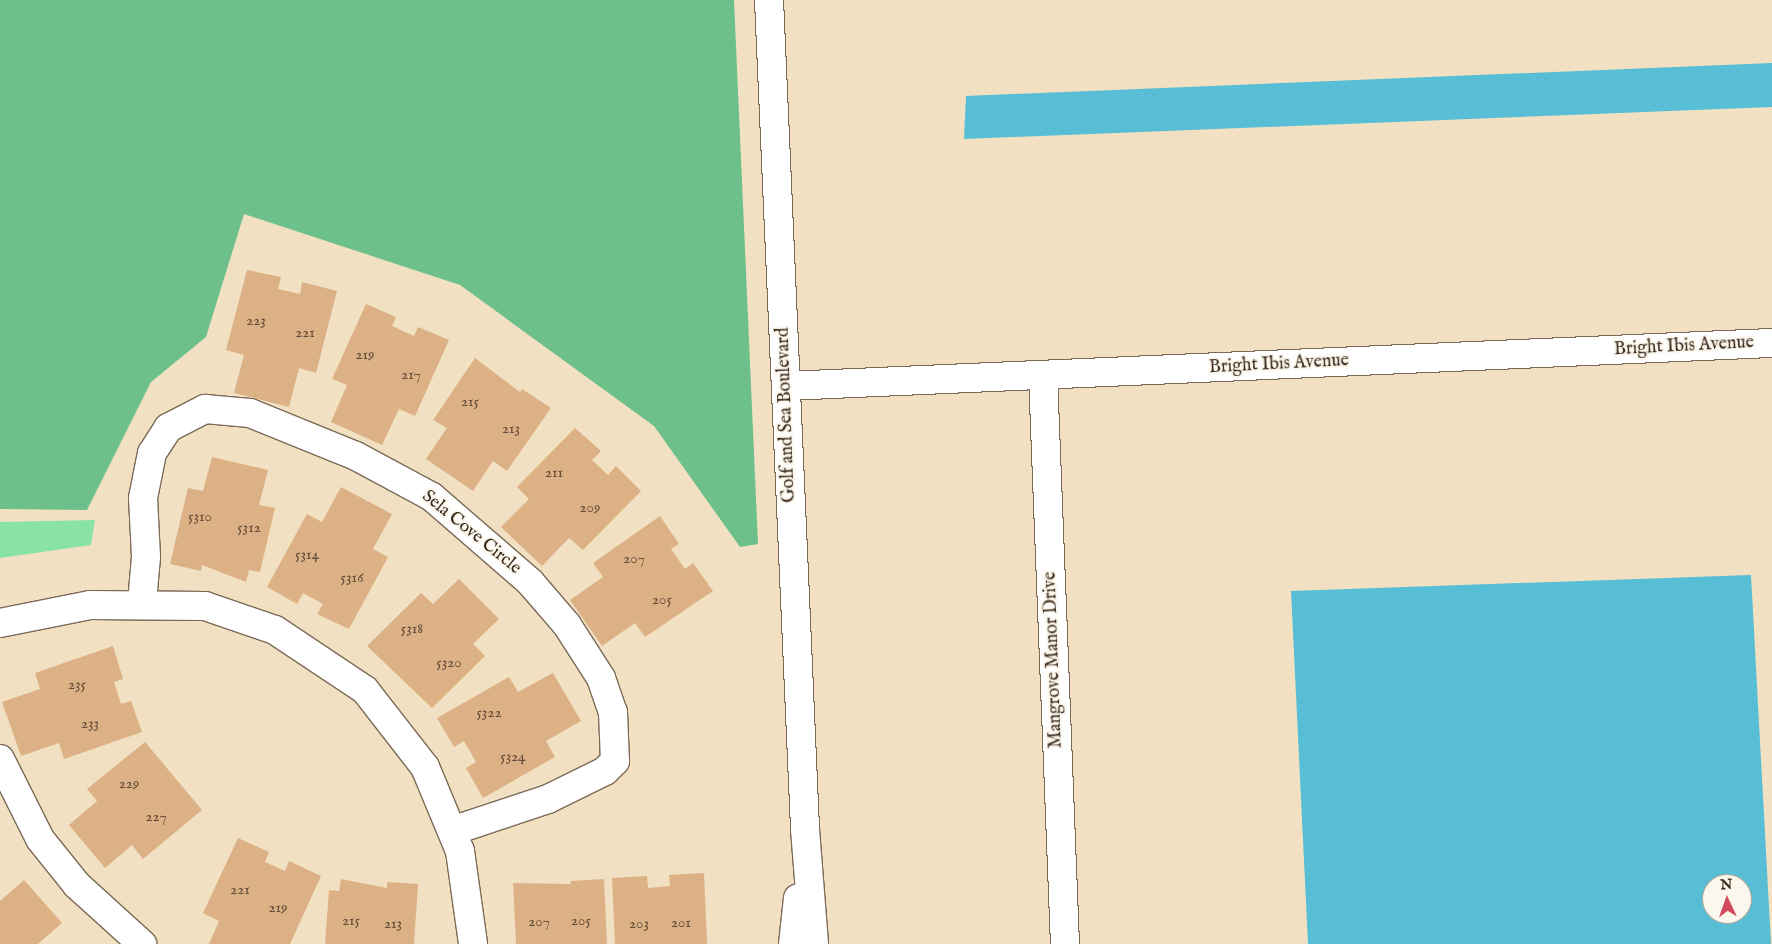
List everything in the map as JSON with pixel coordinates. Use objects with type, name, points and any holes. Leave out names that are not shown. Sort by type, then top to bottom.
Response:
[{"type":"street","name":"Golf and Sea Boulevard","points":[[770,0],[805,829],[814,944]]},
{"type":"street","name":"Bright Ibis Avenue","points":[[786,386],[1772,343]]},
{"type":"street","name":"Mangrove Manor Drive","points":[[1043,375],[1065,944]]},
{"type":"street","name":"Sela Cove Circle","points":[[142,602],[146,557],[143,498],[152,453],[168,428],[205,409],[250,413],[356,456],[432,497],[530,582],[567,625],[601,678],[613,712],[615,761],[606,771],[548,799],[452,832]]},
{"type":"street","points":[[0,623],[90,605],[142,602],[205,606],[275,630],[365,690],[425,767],[460,852],[472,944]]},
{"type":"street","points":[[0,759],[40,839],[77,885],[142,944]]},
{"type":"street","name":"Golf and Sea Boulevard","points":[[794,944],[805,829]]},
{"type":"green space","points":[[0,0],[734,0],[758,544],[740,547],[654,426],[460,285],[244,214],[206,337],[151,382],[87,510],[0,509]]},
{"type":"green space","points":[[95,520],[91,545],[0,558],[0,522]]},
{"type":"water","points":[[1772,63],[1772,107],[964,139],[966,96]]},
{"type":"water","points":[[1751,575],[1771,944],[1308,944],[1291,591]]},
{"type":"building","points":[[247,270],[281,277],[278,289],[300,294],[302,282],[337,291],[316,373],[299,368],[289,407],[234,393],[244,355],[226,350]]},
{"type":"building","points":[[366,304],[396,317],[392,326],[414,336],[418,327],[449,340],[415,416],[399,409],[382,445],[331,422],[347,385],[332,379]]},
{"type":"building","points":[[475,358],[520,392],[522,389],[551,408],[507,471],[493,461],[473,491],[426,459],[447,428],[433,420]]},
{"type":"building","points":[[575,428],[601,451],[592,460],[608,475],[616,466],[641,491],[583,550],[569,538],[542,566],[501,527],[529,499],[517,487]]},
{"type":"building","points":[[212,457],[268,470],[259,505],[275,508],[260,572],[249,570],[246,582],[202,565],[201,571],[170,564],[188,488],[203,491]]},
{"type":"building","points":[[341,487],[392,514],[373,549],[388,557],[349,629],[317,614],[323,604],[303,593],[297,604],[267,587],[307,514],[322,522]]},
{"type":"building","points":[[660,516],[679,544],[671,549],[685,569],[693,563],[713,591],[645,637],[635,623],[602,646],[570,600],[603,577],[593,563]]},
{"type":"building","points":[[459,579],[499,619],[473,644],[485,656],[432,708],[367,646],[421,593],[433,604]]},
{"type":"building","points":[[113,646],[123,679],[114,682],[121,704],[131,701],[142,732],[64,759],[59,743],[21,756],[2,702],[40,689],[35,673]]},
{"type":"building","points":[[553,673],[581,721],[546,741],[555,757],[483,798],[466,768],[476,762],[464,741],[454,747],[437,718],[509,677],[518,692]]},
{"type":"building","points":[[145,742],[202,810],[143,859],[132,845],[105,868],[69,825],[97,801],[87,789]]},
{"type":"building","points":[[238,838],[269,852],[265,862],[285,871],[289,861],[321,876],[290,944],[209,944],[219,921],[203,913]]},
{"type":"building","points":[[704,873],[707,944],[615,944],[612,878],[647,876],[648,888],[670,886],[669,875]]},
{"type":"building","points":[[341,879],[387,888],[387,882],[418,884],[414,944],[325,944],[329,890],[339,891]]},
{"type":"building","points":[[604,879],[607,944],[516,944],[513,883],[571,884],[570,881]]},
{"type":"building","points":[[24,880],[62,923],[38,944],[0,944],[0,901]]}]
